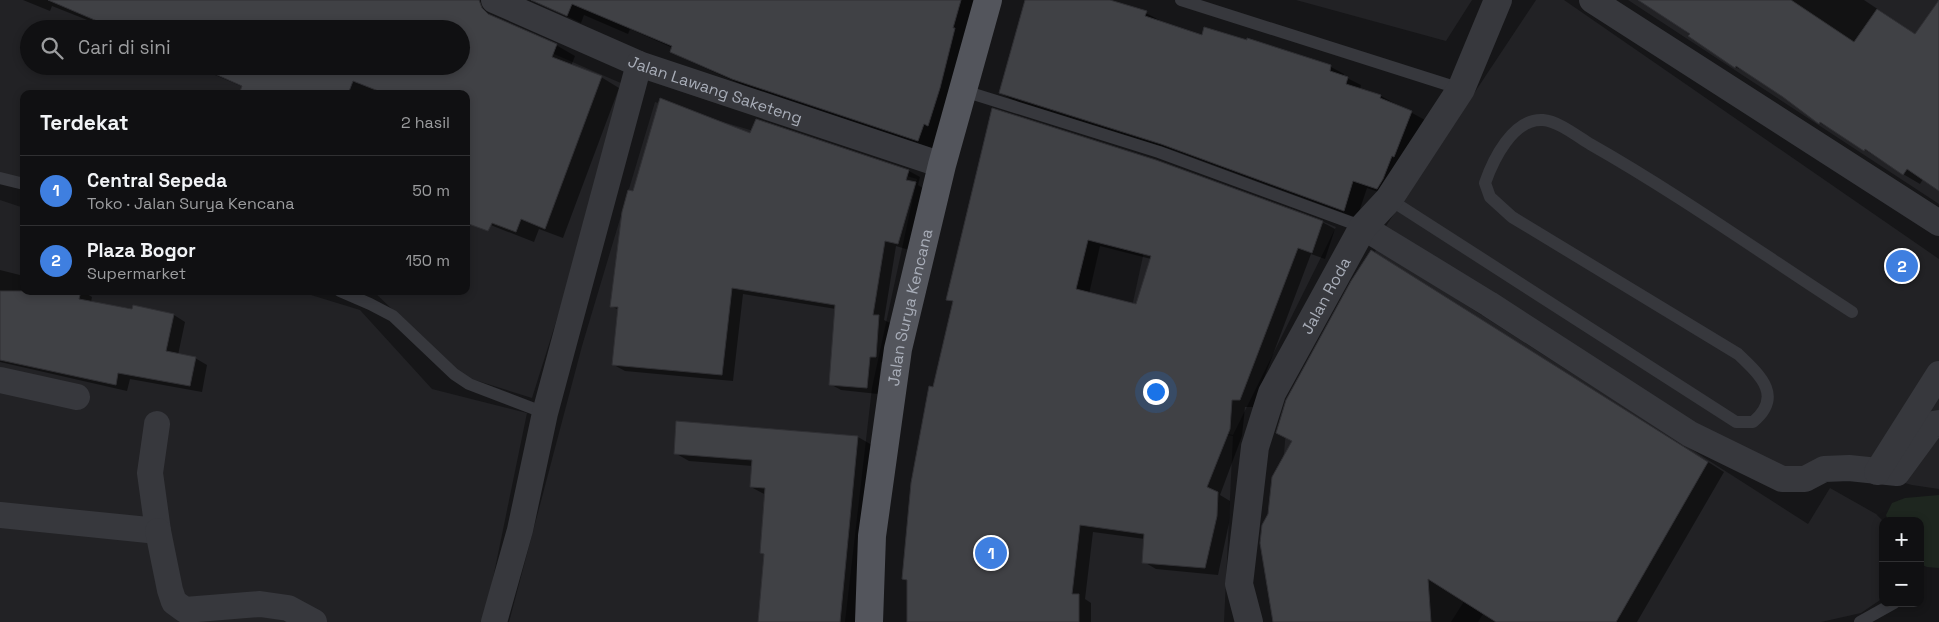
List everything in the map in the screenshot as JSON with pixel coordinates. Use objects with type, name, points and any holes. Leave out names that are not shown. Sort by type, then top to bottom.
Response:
[{"type":"main road","name":"Jalan Surya Kencana","points":[[869,622],[872,536],[898,349],[942,165],[988,0]]},
{"type":"street","name":"Jalan Lawang Saketeng","points":[[494,0],[639,64],[942,165]]},
{"type":"street","name":"Jalan Roda","points":[[1249,622],[1239,584],[1255,447],[1272,393],[1363,227],[1389,199],[1461,89],[1498,0]]},
{"type":"street","points":[[1592,0],[1939,224]]},
{"type":"street","points":[[494,622],[520,530],[545,413],[639,64]]},
{"type":"street","points":[[1363,227],[1497,309],[1690,434],[1782,479],[1805,479],[1824,469],[1849,468],[1897,473],[1933,424],[1939,424]]},
{"type":"street","points":[[1877,472],[1939,374]]},
{"type":"street","points":[[0,380],[77,397]]},
{"type":"street","points":[[157,424],[150,473],[158,531],[174,602],[185,610],[260,604],[288,608],[314,622]]},
{"type":"street","points":[[0,515],[158,531]]},
{"type":"lane","points":[[1181,0],[1461,89]]},
{"type":"lane","points":[[964,91],[1159,152],[1363,227]]},
{"type":"lane","points":[[1389,199],[1736,422],[1753,422],[1762,415],[1768,394],[1761,376],[1738,354],[1512,217],[1490,197],[1485,182],[1492,164],[1514,132],[1530,121],[1537,120],[1544,120],[1560,126],[1613,157],[1852,312]]},
{"type":"lane","points":[[0,178],[20,183]]},
{"type":"lane","points":[[349,295],[393,316],[454,374],[469,384],[545,413]]},
{"type":"lane","points":[[1860,622],[1887,607]]},
{"type":"shaded area","points":[[0,0],[430,0],[630,87],[532,398],[462,376],[377,295],[470,295],[470,90],[20,90],[20,178],[0,173]]},
{"type":"shaded area","points":[[1296,0],[1472,0],[1446,41]]},
{"type":"shaded area","points":[[1536,0],[1564,0],[1939,259],[1939,489],[1912,485],[1818,459],[1799,489],[1386,226]]},
{"type":"shaded area","points":[[1628,0],[1939,0],[1939,204]]},
{"type":"shaded area","points":[[655,102],[917,179],[872,388],[845,622],[509,622],[582,346]]},
{"type":"shaded area","points":[[1163,164],[1300,212],[1336,227],[1233,435],[1158,420],[1233,436],[1224,622],[919,622],[1110,408]]},
{"type":"shaded area","points":[[0,200],[20,207],[20,295],[311,295],[360,310],[432,389],[527,413],[484,622],[0,622]]},
{"type":"shaded area","points":[[1377,248],[1808,524],[1830,488],[1876,514],[1879,517],[1879,601],[1861,613],[1821,622],[1478,622],[1506,576],[1489,562],[1451,622],[1282,622],[1270,518],[1284,453],[1288,407]]},
{"type":"shaded area","points":[[1939,495],[1939,568],[1924,566],[1924,517],[1887,517],[1892,503],[1905,498]]},
{"type":"building","points":[[48,0],[479,0],[482,8],[488,14],[557,44],[552,57],[602,76],[545,229],[521,219],[516,232],[492,223],[488,231],[470,224],[470,90],[376,90],[353,81],[350,90],[240,90],[242,86],[217,75],[470,75],[470,20],[95,20]]},
{"type":"building","points":[[531,0],[961,0],[940,88],[928,126],[924,124],[918,141],[732,79],[670,52],[672,46],[572,4],[567,16]]},
{"type":"building","points":[[1025,0],[1110,0],[1147,11],[1145,16],[1202,35],[1204,27],[1247,40],[1247,38],[1331,65],[1330,71],[1348,77],[1346,84],[1381,95],[1380,98],[1412,111],[1394,157],[1392,156],[1377,189],[1353,181],[1344,211],[1161,144],[999,93]]},
{"type":"building","points":[[1638,0],[1791,0],[1854,42],[1877,9],[1915,34],[1939,0],[1939,191],[1907,169],[1903,175],[1865,149],[1864,151],[1820,122],[1819,124],[1783,97],[1736,66],[1735,68],[1688,36],[1690,34]]},
{"type":"building","points":[[660,98],[750,133],[756,119],[909,170],[906,180],[916,182],[898,244],[885,241],[873,315],[879,315],[876,357],[870,357],[867,388],[829,385],[835,305],[732,288],[722,375],[612,365],[618,307],[610,307],[622,212],[628,190],[633,191]]},
{"type":"building","points":[[992,108],[1156,160],[1323,221],[1312,253],[1298,248],[1240,400],[1232,400],[1230,429],[1207,487],[1218,492],[1217,516],[1205,568],[1142,563],[1144,534],[1080,525],[1072,594],[1079,594],[1079,622],[907,622],[907,580],[902,579],[911,483],[929,386],[933,387],[953,301],[946,300]],"holes":[[[1088,240],[1151,256],[1136,304],[1076,289]]]},
{"type":"building","points":[[1371,250],[1708,462],[1616,622],[1496,622],[1428,579],[1431,622],[1273,622],[1260,543],[1262,525],[1268,514],[1272,477],[1292,441],[1276,433],[1286,400],[1351,281]]},
{"type":"building","points":[[0,291],[20,291],[20,295],[80,295],[79,299],[132,309],[133,305],[174,314],[166,351],[196,357],[190,386],[118,373],[116,385],[0,360]]},
{"type":"building","points":[[676,421],[858,436],[840,622],[758,622],[764,554],[760,553],[765,488],[750,487],[752,460],[674,454]]},
{"type":"place","name":"Plaza Bogor","points":[[1902,266]]},
{"type":"place","name":"Central Sepeda","points":[[991,553]]}]
